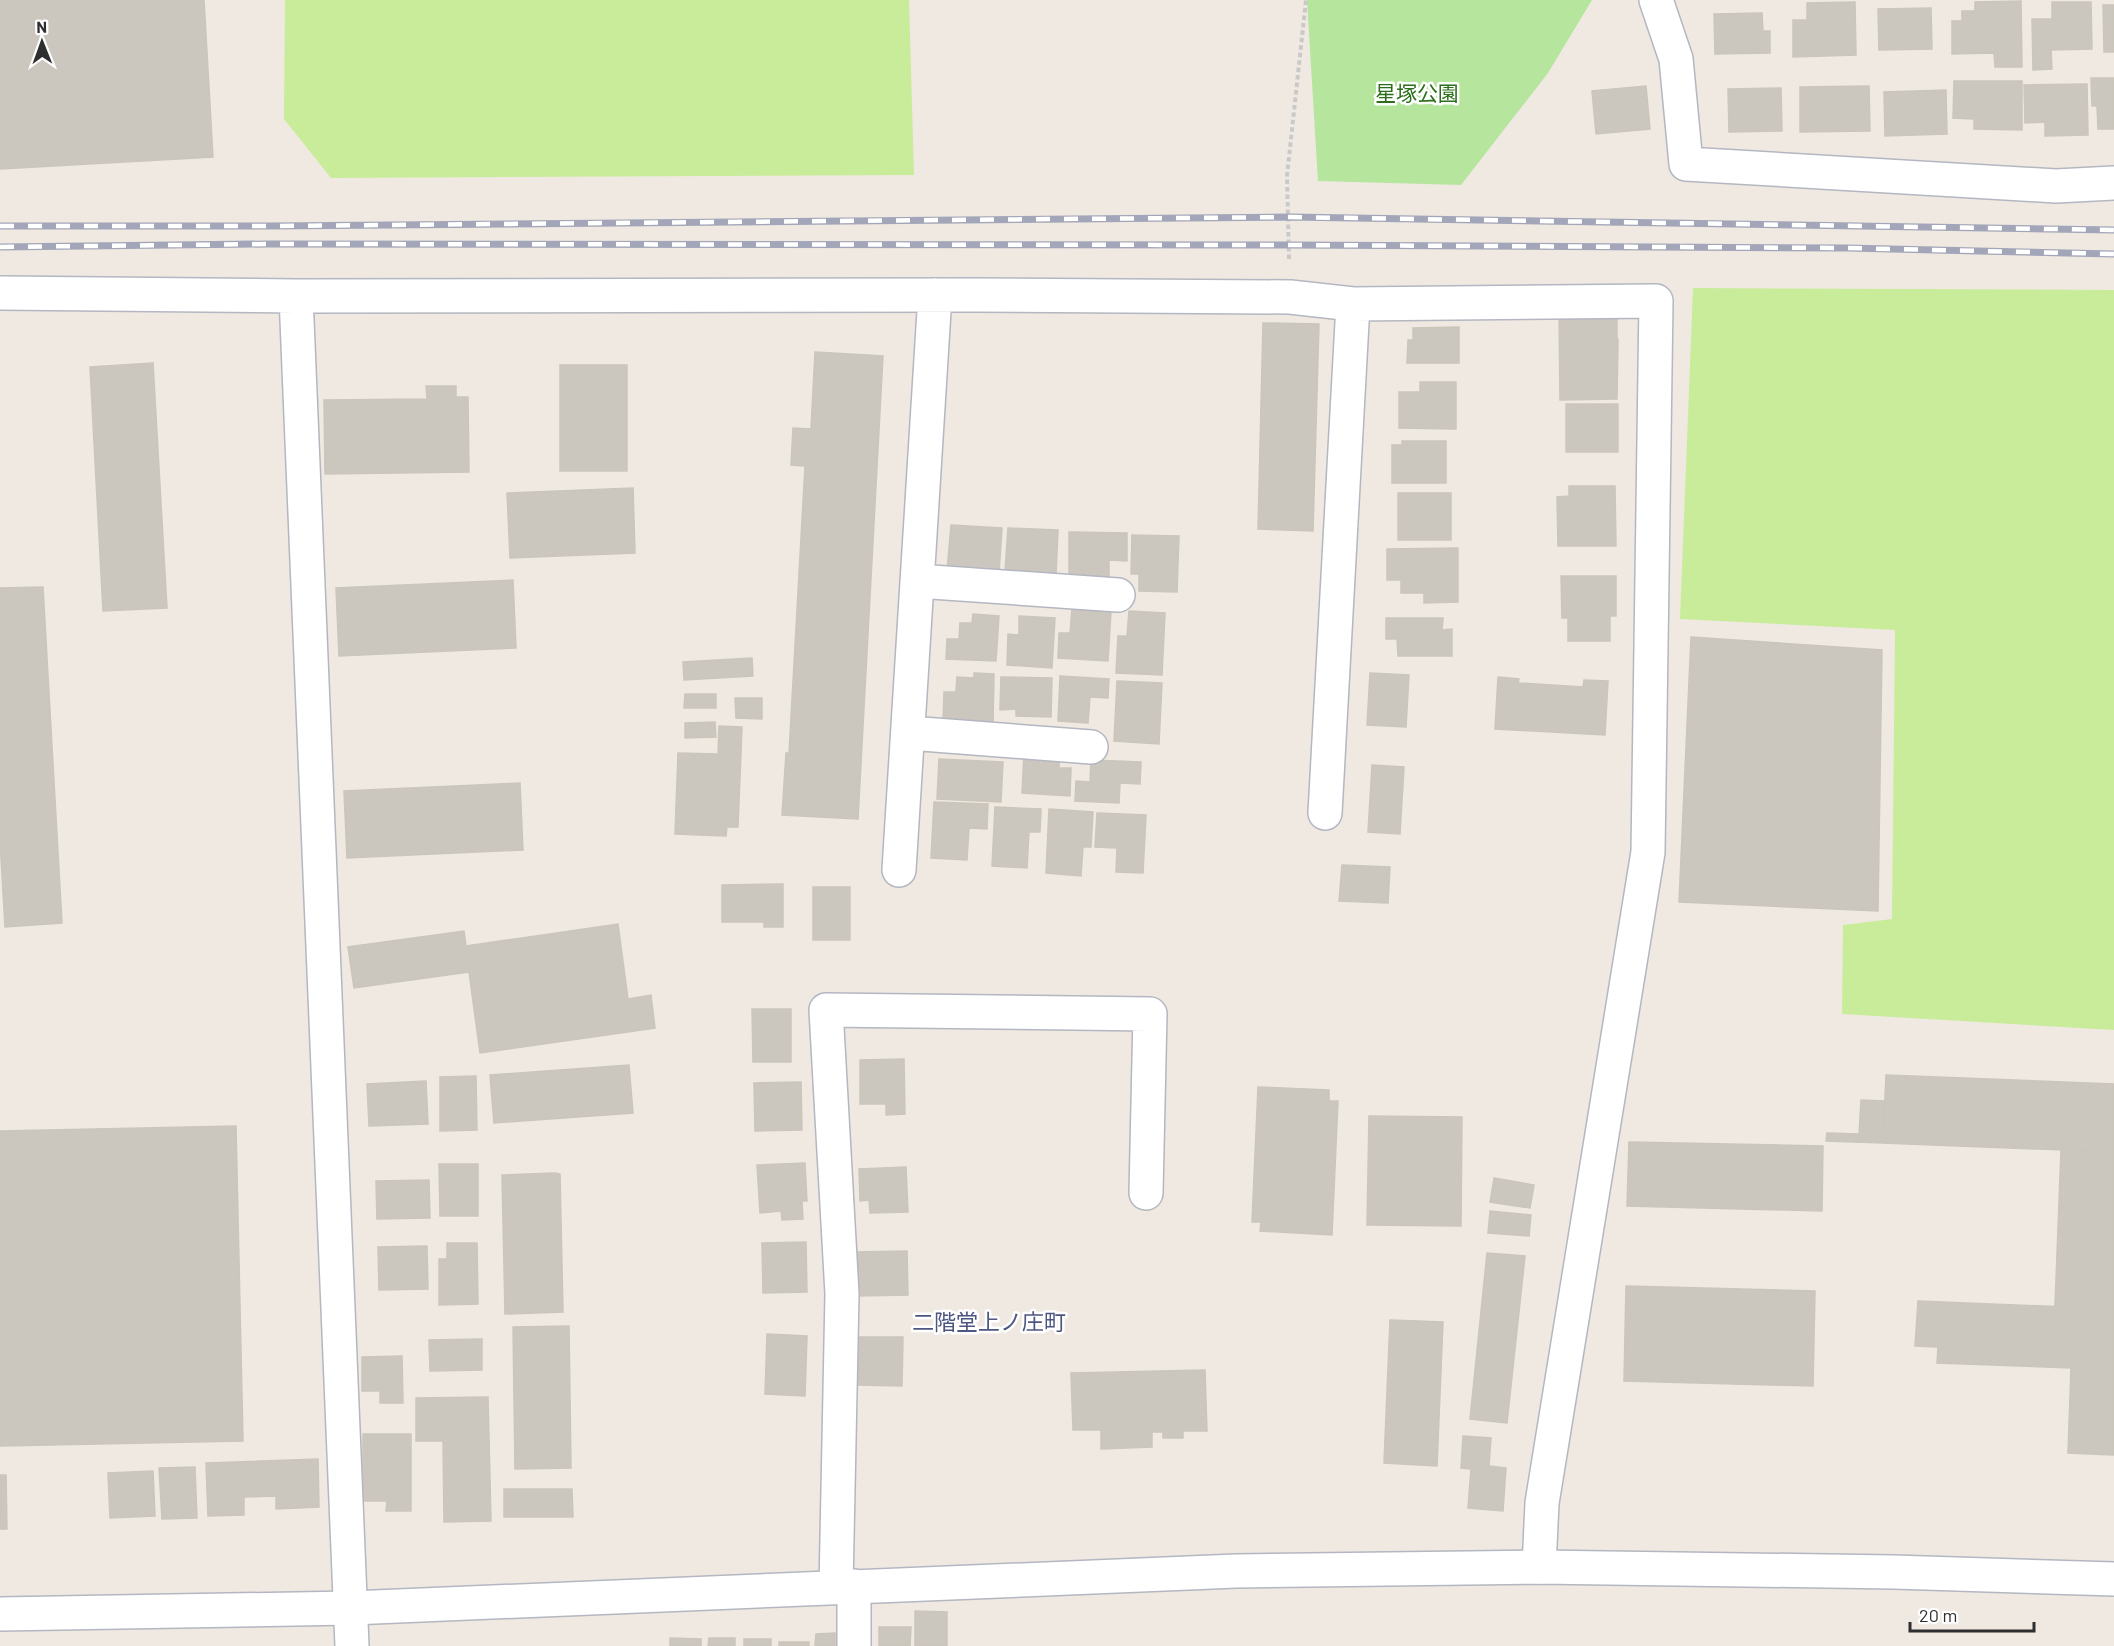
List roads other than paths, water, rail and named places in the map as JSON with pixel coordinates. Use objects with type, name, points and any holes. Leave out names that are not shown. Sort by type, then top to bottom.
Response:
[{"type":"street","points":[[1656,0],[1676,59],[1686,165],[2056,186],[2114,183]]},
{"type":"street","points":[[0,293],[296,296],[1290,297],[1353,304],[1656,301],[1648,852],[1542,1503],[1539,1567]]},
{"type":"street","points":[[899,870],[934,295]]},
{"type":"street","points":[[296,296],[352,1646]]},
{"type":"street","points":[[1325,813],[1353,304]]},
{"type":"street","points":[[917,581],[1118,595]]},
{"type":"street","points":[[909,733],[1091,747]]},
{"type":"street","points":[[854,1646],[845,1587],[842,1294],[826,1010],[1150,1014],[1146,1193]]},
{"type":"street","points":[[0,1614],[351,1608],[1236,1571],[1539,1567],[1894,1572],[2114,1579]]},
{"type":"railway","points":[[0,226],[271,226],[1290,217],[2114,230]]},
{"type":"railway","points":[[0,247],[267,244],[1289,245],[1847,248],[2114,254]]},
{"type":"district","name":"二階堂上ノ庄町","points":[[989,1321]]},
{"type":"park label","name":"星塚公園","points":[[1417,92]]}]
